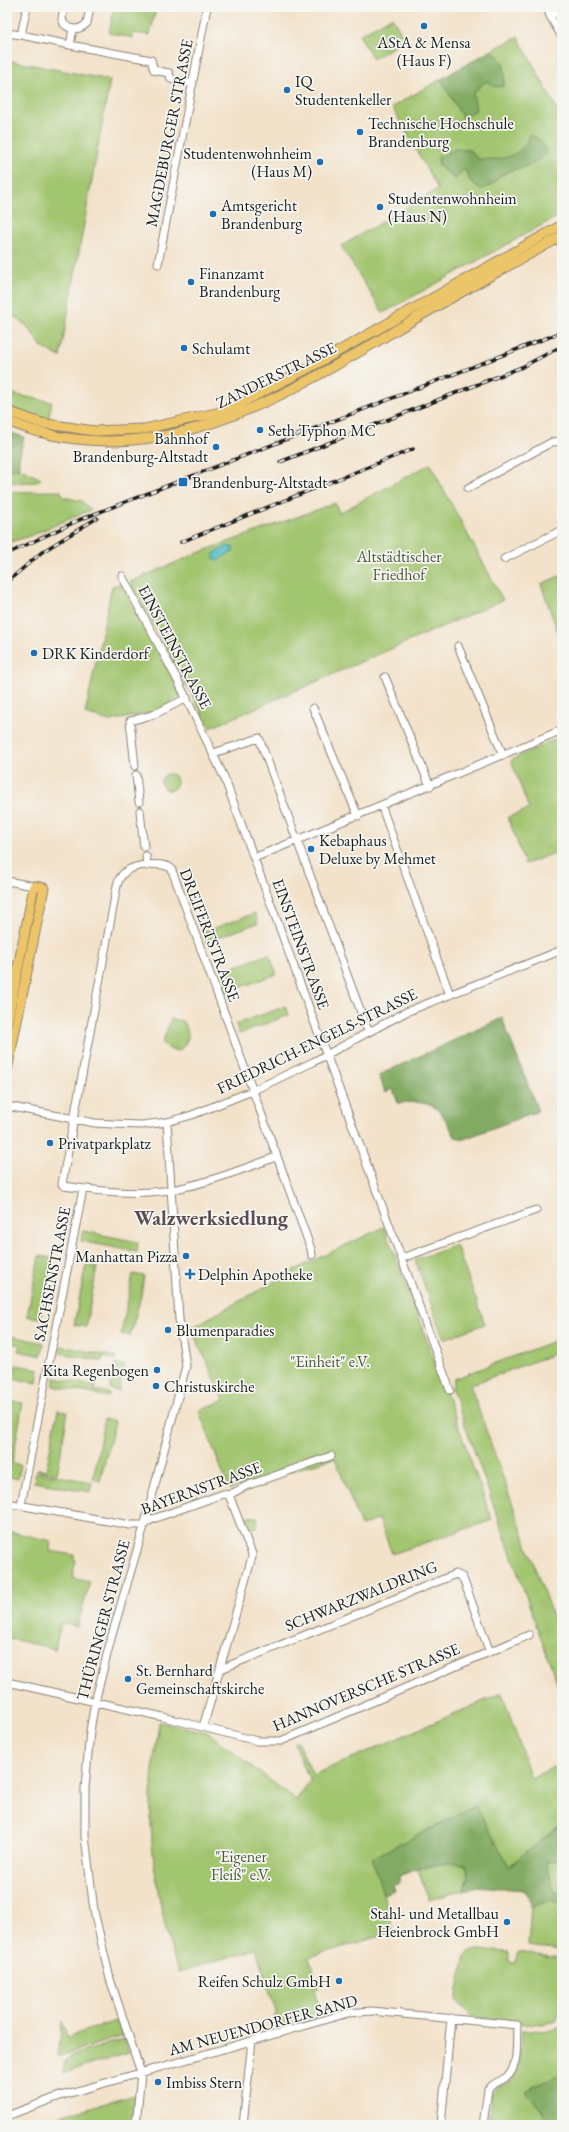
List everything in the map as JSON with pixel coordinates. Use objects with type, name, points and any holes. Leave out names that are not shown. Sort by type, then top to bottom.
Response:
[{"type":"main road","name":"ZANDERSTRASSE","points":[[7,412],[41,423],[94,430],[144,429],[225,411],[307,369],[562,225]]},
{"type":"main road","name":"ZANDERSTRASSE","points":[[7,421],[38,432],[74,439],[135,439],[185,431],[238,412],[302,383],[562,236]]},
{"type":"main road","points":[[374,331],[380,340]]},
{"type":"main road","points":[[7,1023],[34,886],[44,888],[7,1070]]},
{"type":"street","points":[[21,36],[27,7]]},
{"type":"street","points":[[64,7],[62,19],[64,24],[73,29],[80,29],[87,23],[90,7]]},
{"type":"street","name":"MAGDEBURGER STRASSE","points":[[158,264],[208,7]]},
{"type":"street","points":[[547,7],[550,16],[562,37]]},
{"type":"street","points":[[550,16],[562,10]]},
{"type":"street","points":[[70,45],[73,29]]},
{"type":"street","points":[[7,33],[150,60],[154,70],[169,73],[171,79],[193,84]]},
{"type":"street","points":[[468,488],[552,442],[562,441]]},
{"type":"street","points":[[504,558],[562,530]]},
{"type":"street","name":"EINSTEINSTRASSE","points":[[122,576],[187,698],[214,753],[450,1390]]},
{"type":"street","points":[[458,646],[503,755]]},
{"type":"street","points":[[385,677],[430,786]]},
{"type":"street","points":[[135,766],[130,721],[155,714],[187,698]]},
{"type":"street","points":[[313,708],[358,816]]},
{"type":"street","points":[[254,858],[562,730]]},
{"type":"street","name":"EINSTEINSTRASSE","points":[[214,753],[260,738],[368,1031]]},
{"type":"street","points":[[136,775],[139,802]]},
{"type":"street","points":[[381,805],[450,995]]},
{"type":"street","points":[[140,811],[144,847]]},
{"type":"street","points":[[146,856],[147,866]]},
{"type":"street","name":"DREIFERTSTRASSE","points":[[83,1189],[64,1186],[61,1181],[117,884],[126,871],[147,866],[168,867],[173,873],[312,1255]]},
{"type":"street","points":[[7,881],[34,886]]},
{"type":"street","name":"FRIEDRICH-ENGELS-STRASSE","points":[[7,1106],[95,1123],[128,1125],[167,1122],[192,1115],[252,1091],[406,1012],[562,950]]},
{"type":"street","name":"THÜRINGER STRASSE","points":[[136,2125],[141,2073],[104,1959],[90,1888],[84,1816],[87,1754],[95,1702],[112,1635],[145,1523],[186,1366],[179,1319],[167,1122]]},
{"type":"street","points":[[83,1189],[123,1192],[171,1189],[209,1180],[276,1156]]},
{"type":"street","name":"SACHSENSTRASSE","points":[[21,1505],[83,1189]]},
{"type":"street","points":[[402,1258],[536,1210]]},
{"type":"street","name":"BAYERNSTRASSE","points":[[7,1503],[130,1525],[142,1525],[223,1494],[229,1494],[246,1486],[331,1456]]},
{"type":"street","points":[[203,1727],[252,1554],[229,1494]]},
{"type":"street","name":"SCHWARZWALDRING","points":[[220,1669],[456,1574],[462,1577],[464,1581],[489,1650]]},
{"type":"street","name":"HANNOVERSCHE STRASSE","points":[[7,1682],[203,1727],[257,1741],[281,1741],[529,1634]]},
{"type":"street","name":"AM NEUENDORFER SAND","points":[[7,2116],[52,2098],[252,2040],[348,2013],[371,2011],[517,2025],[512,2070],[508,2075],[492,2084],[488,2089],[483,2125]]},
{"type":"street","points":[[441,2125],[451,2018]]},
{"type":"street","points":[[243,2125],[252,2040]]},
{"type":"green space","points":[[114,7],[148,7],[156,9],[150,35],[134,33],[133,38],[109,33]]},
{"type":"green space","points":[[392,17],[405,40],[373,59],[359,35]]},
{"type":"green space","points":[[518,37],[562,118],[562,214],[383,313],[341,246],[438,189],[392,107],[441,79],[463,118],[473,93],[486,81],[503,86],[505,75],[504,66],[492,50]]},
{"type":"green space","points":[[492,50],[504,66],[505,75],[503,86],[495,87],[486,81],[473,93],[476,110],[463,118],[441,79]]},
{"type":"green space","points":[[7,60],[110,80],[60,357],[42,347],[26,325],[7,312]]},
{"type":"green space","points":[[530,135],[541,142],[546,154],[531,165],[512,170],[500,176],[491,186],[481,189],[470,181],[465,169],[455,179],[439,166],[438,157],[456,149],[470,150],[478,159],[494,159],[509,156],[522,149]]},
{"type":"green space","points":[[7,393],[52,402],[48,421],[7,408]]},
{"type":"green space","points":[[7,432],[24,437],[19,459],[19,468],[7,470]]},
{"type":"green space","name":"Altstädtischer Friedhof","points":[[430,464],[503,600],[210,728],[130,582],[198,553],[335,503],[339,513]]},
{"type":"green space","points":[[19,468],[41,479],[38,482],[7,483],[7,470]]},
{"type":"green space","points":[[61,491],[63,497],[82,501],[91,510],[27,537],[7,543],[7,492]]},
{"type":"green space","points":[[562,575],[562,644],[541,584]]},
{"type":"green space","points":[[122,584],[181,695],[160,710],[110,721],[85,714],[112,586]]},
{"type":"green space","points":[[562,736],[562,869],[555,853],[525,864],[508,817],[529,809],[511,760]]},
{"type":"green space","points":[[169,774],[175,776],[177,782],[175,788],[169,790],[163,788],[161,782],[163,776]]},
{"type":"green space","points":[[255,913],[258,923],[206,942],[203,932]]},
{"type":"green space","points":[[269,954],[277,974],[225,993],[217,973]]},
{"type":"green space","points":[[286,1006],[289,1015],[239,1034],[236,1024]]},
{"type":"green space","points":[[502,1018],[538,1111],[464,1139],[455,1137],[444,1118],[434,1107],[428,1104],[420,1103],[398,1103],[393,1089],[385,1092],[379,1075]]},
{"type":"green space","points":[[171,1019],[182,1021],[188,1033],[185,1044],[179,1051],[169,1049],[162,1043]]},
{"type":"green space","name":"\"Einheit\" e.V.","points":[[384,1227],[441,1378],[492,1520],[392,1554],[379,1519],[361,1526],[335,1458],[229,1489],[199,1411],[224,1400],[191,1328],[308,1263]]},
{"type":"green space","points":[[83,1231],[138,1242],[137,1252],[81,1241]]},
{"type":"green space","points":[[456,1245],[485,1324],[444,1339],[415,1260]]},
{"type":"green space","points":[[39,1256],[52,1258],[40,1318],[27,1316]]},
{"type":"green space","points":[[86,1265],[97,1267],[86,1327],[74,1325]]},
{"type":"green space","points":[[133,1274],[144,1276],[141,1296],[130,1336],[121,1334]]},
{"type":"green space","points":[[7,1335],[44,1343],[41,1356],[18,1351],[20,1345],[7,1342]]},
{"type":"green space","points":[[562,1338],[562,1351],[470,1385],[562,1643],[562,1697],[452,1389],[454,1379]]},
{"type":"green space","points":[[61,1346],[116,1357],[116,1360],[103,1357],[102,1361],[60,1353]]},
{"type":"green space","points":[[115,1364],[124,1365],[119,1391],[110,1389]]},
{"type":"green space","points":[[16,1365],[39,1369],[37,1383],[7,1377],[7,1370],[14,1371]]},
{"type":"green space","points":[[55,1378],[96,1386],[95,1390],[109,1393],[109,1397],[53,1386]]},
{"type":"green space","points":[[9,1401],[23,1403],[12,1463],[21,1465],[18,1479],[7,1476],[7,1409]]},
{"type":"green space","points":[[58,1410],[68,1412],[57,1474],[37,1469],[46,1470]]},
{"type":"green space","points":[[104,1419],[115,1422],[100,1481],[93,1479]]},
{"type":"green space","points":[[36,1472],[92,1482],[90,1492],[34,1482]]},
{"type":"green space","points":[[244,1516],[258,1517],[257,1527],[249,1530],[246,1529],[242,1518]]},
{"type":"green space","points":[[7,1531],[51,1541],[50,1551],[74,1555],[74,1560],[76,1560],[72,1578],[90,1582],[77,1627],[61,1623],[55,1649],[7,1638]]},
{"type":"green space","name":"\"Eigener Fleiß\" e.V.","points":[[502,1693],[531,1778],[562,1763],[562,1831],[557,1827],[509,1867],[475,1806],[373,1858],[394,1932],[309,1957],[318,1988],[314,1990],[321,2013],[320,2017],[275,2029],[273,2025],[276,2012],[256,1949],[178,1972],[161,1907],[152,1840],[151,1795],[159,1722],[207,1732],[296,1800],[310,1781],[294,1743],[297,1741],[313,1775]]},
{"type":"green space","points":[[476,1806],[509,1866],[558,1827],[562,1831],[562,1860],[546,1861],[554,1891],[562,1894],[562,1907],[552,1900],[531,1907],[530,1899],[523,1890],[477,1886],[464,1890],[469,1877],[466,1865],[458,1863],[441,1863],[399,1876],[400,1883],[393,1885],[395,1890],[383,1894],[372,1858]]},
{"type":"green space","points":[[562,1860],[562,1894],[554,1891],[546,1861]]},
{"type":"green space","points":[[454,1862],[466,1865],[469,1877],[464,1890],[429,1900],[418,1869]]},
{"type":"green space","points":[[552,1900],[562,1907],[562,1950],[528,1946],[531,1907]]},
{"type":"green space","points":[[478,1950],[509,1952],[509,1962],[516,1963],[517,1952],[560,1958],[562,1961],[562,2008],[556,2021],[542,2024],[472,2017],[456,2000],[464,1958],[469,1952]]},
{"type":"green space","points":[[118,2020],[123,2036],[58,2056],[62,2021],[67,2037]]},
{"type":"green space","points":[[562,2026],[562,2073],[534,2098],[544,2113],[545,2125],[488,2125],[491,2093],[496,2088],[511,2082],[518,2069],[522,2030],[548,2031]]},
{"type":"green space","points":[[124,2039],[129,2053],[64,2073],[65,2060],[69,2056]]},
{"type":"green space","points":[[562,2073],[562,2125],[545,2125],[544,2113],[526,2091]]},
{"type":"green space","points":[[135,2095],[132,2125],[56,2125],[55,2117]]},
{"type":"water","points":[[228,546],[233,547],[233,552],[218,560],[214,559],[214,553]]},
{"type":"railway","points":[[7,554],[79,520],[562,332]]},
{"type":"railway","points":[[280,462],[522,367],[562,346]]},
{"type":"railway","points":[[181,542],[413,449]]},
{"type":"railway","points":[[7,582],[42,552],[97,518]]},
{"type":"place","name":"AStA & Mensa (Haus F)","points":[[424,26]]},
{"type":"place","name":"IQ Studentenkeller","points":[[287,90]]},
{"type":"place","name":"Technische Hochschule Brandenburg","points":[[360,132]]},
{"type":"place","name":"Studentenwohnheim (Haus M)","points":[[320,162]]},
{"type":"place","name":"Studentenwohnheim (Haus N)","points":[[380,207]]},
{"type":"place","name":"Amtsgericht Brandenburg","points":[[213,214]]},
{"type":"place","name":"Finanzamt Brandenburg","points":[[191,282]]},
{"type":"place","name":"Schulamt","points":[[184,348]]},
{"type":"place","name":"Seth Typhon MC","points":[[260,430]]},
{"type":"place","name":"Bahnhof Brandenburg-Altstadt","points":[[216,447]]},
{"type":"place","name":"Brandenburg-Altstadt","points":[[183,482]]},
{"type":"place","name":"DRK Kinderdorf","points":[[34,653]]},
{"type":"place","name":"Kebaphaus Deluxe by Mehmet","points":[[311,849]]},
{"type":"place","name":"Privatparkplatz","points":[[50,1143]]},
{"type":"place","name":"Manhattan Pizza","points":[[186,1256]]},
{"type":"place","name":"Delphin Apotheke","points":[[190,1274]]},
{"type":"place","name":"Blumenparadies","points":[[168,1330]]},
{"type":"place","name":"Kita Regenbogen","points":[[157,1370]]},
{"type":"place","name":"Christuskirche","points":[[156,1386]]},
{"type":"place","name":"St. Bernhard Gemeinschaftskirche","points":[[128,1679]]},
{"type":"place","name":"Stahl- und Metallbau Heienbrock GmbH","points":[[507,1922]]},
{"type":"place","name":"Reifen Schulz GmbH","points":[[339,1981]]},
{"type":"place","name":"Imbiss Stern","points":[[158,2082]]},
{"type":"district","name":"Walzwerksiedlung","points":[[211,1218]]}]
